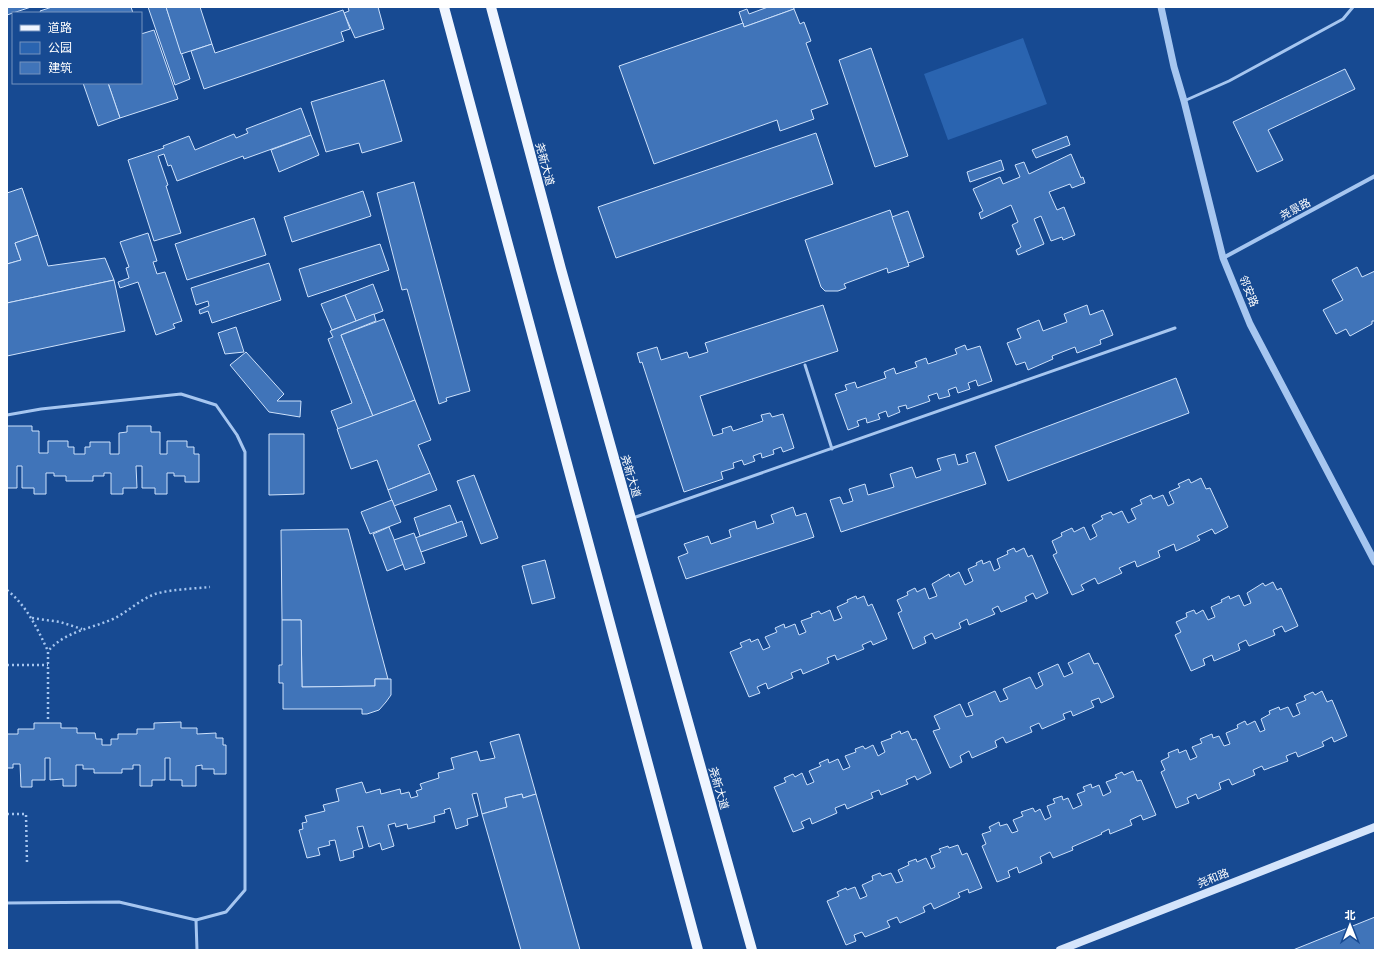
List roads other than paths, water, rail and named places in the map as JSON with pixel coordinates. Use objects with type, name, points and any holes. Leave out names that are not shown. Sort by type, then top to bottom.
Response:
[{"type":"main road","points":[[444,7],[698,950]]},
{"type":"main road","name":"尧新大道","points":[[492,7],[561,269],[752,950]]},
{"type":"main road","name":"尧和路","points":[[1060,950],[1375,828]]},
{"type":"street","name":"邻安路","points":[[1161,7],[1174,67],[1184,100],[1224,258],[1250,324],[1375,562]]},
{"type":"street","name":"尧景路","points":[[1224,258],[1375,176]]},
{"type":"lane","points":[[1184,100],[1229,82],[1343,19],[1353,7]]},
{"type":"lane","points":[[631,519],[1176,328]]},
{"type":"lane","points":[[805,365],[832,449]]},
{"type":"lane","points":[[7,415],[41,409],[181,394],[216,404],[237,435],[245,452],[245,890],[226,912],[196,920],[119,902],[7,903]]},
{"type":"lane","points":[[196,920],[197,950]]}]
